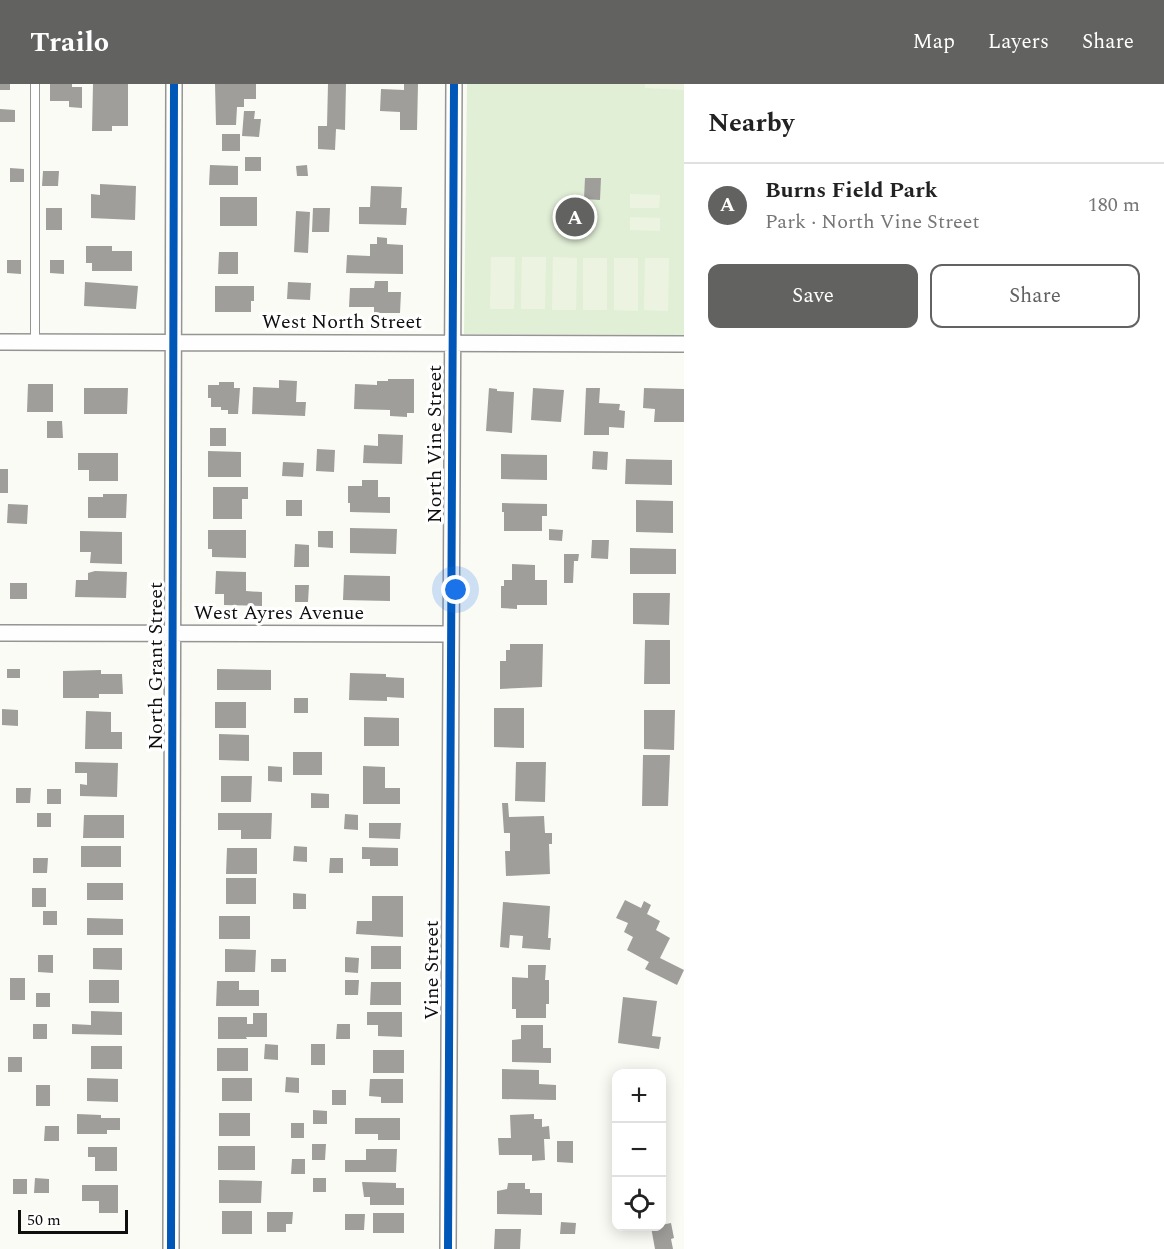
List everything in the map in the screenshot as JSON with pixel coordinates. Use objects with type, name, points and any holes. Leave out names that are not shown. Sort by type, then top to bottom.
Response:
[{"type":"street","name":"North Grant Street","points":[[171,1249],[174,84]]},
{"type":"street","name":"North Vine Street","points":[[450,804],[454,84]]},
{"type":"street","name":"West North Street","points":[[0,342],[684,344]]},
{"type":"street","name":"West Ayres Avenue","points":[[0,633],[451,634]]},
{"type":"street","name":"Vine Street","points":[[448,1249],[450,804]]},
{"type":"lane","points":[[34,342],[35,84]]},
{"type":"green space","points":[[467,84],[684,84],[684,335],[464,334]]},
{"type":"green space","points":[[645,84],[684,84],[684,90],[645,88]]},
{"type":"green space","points":[[630,194],[660,195],[659,208],[630,208]]},
{"type":"green space","points":[[630,217],[660,218],[660,231],[630,230]]},
{"type":"green space","points":[[491,257],[515,257],[514,309],[490,309]]},
{"type":"green space","points":[[522,257],[546,257],[545,309],[521,309]]},
{"type":"green space","points":[[553,257],[577,258],[576,310],[552,310]]},
{"type":"green space","points":[[583,258],[607,258],[607,310],[583,310]]},
{"type":"green space","points":[[614,258],[638,258],[638,311],[614,310]]},
{"type":"green space","points":[[645,258],[669,258],[668,311],[644,310]]},
{"type":"building","points":[[0,84],[10,84],[10,90],[0,90]]},
{"type":"building","points":[[50,84],[72,84],[72,87],[82,87],[82,108],[69,107],[69,101],[50,101]]},
{"type":"building","points":[[93,84],[128,84],[128,126],[112,126],[112,131],[92,131]]},
{"type":"building","points":[[215,84],[256,84],[256,99],[244,99],[244,107],[237,107],[236,125],[216,125]]},
{"type":"building","points":[[328,84],[346,84],[345,130],[336,129],[335,150],[318,149],[318,126],[327,126]]},
{"type":"building","points":[[404,84],[418,84],[417,130],[400,130],[400,112],[380,111],[381,89],[404,90]]},
{"type":"building","points":[[0,109],[15,110],[15,122],[0,122]]},
{"type":"building","points":[[244,111],[255,111],[254,119],[261,119],[259,137],[242,136]]},
{"type":"building","points":[[222,134],[240,134],[240,151],[222,151]]},
{"type":"building","points":[[245,157],[261,157],[261,171],[245,171]]},
{"type":"building","points":[[210,165],[238,166],[238,185],[209,185]]},
{"type":"building","points":[[307,165],[308,176],[297,176],[296,166]]},
{"type":"building","points":[[10,168],[24,169],[24,182],[10,182]]},
{"type":"building","points":[[43,171],[59,171],[58,186],[42,186]]},
{"type":"building","points":[[585,178],[601,178],[600,200],[584,199]]},
{"type":"building","points":[[100,184],[136,186],[135,220],[91,218],[91,194],[100,195]]},
{"type":"building","points":[[371,186],[402,187],[401,208],[407,208],[406,225],[359,224],[359,207],[370,207]]},
{"type":"building","points":[[220,197],[257,197],[257,226],[220,226]]},
{"type":"building","points":[[46,208],[62,208],[62,230],[46,230]]},
{"type":"building","points":[[313,208],[330,208],[329,232],[312,232]]},
{"type":"building","points":[[296,211],[310,212],[308,253],[294,252]]},
{"type":"building","points":[[377,237],[387,238],[387,244],[403,245],[403,274],[346,273],[347,255],[370,256],[370,244],[377,244]]},
{"type":"building","points":[[86,246],[112,246],[112,251],[132,251],[132,271],[92,271],[92,263],[86,263]]},
{"type":"building","points":[[219,252],[238,252],[238,274],[218,274]]},
{"type":"building","points":[[7,260],[21,260],[21,274],[7,273]]},
{"type":"building","points":[[50,260],[64,260],[64,274],[50,273]]},
{"type":"building","points":[[375,281],[388,281],[388,292],[401,292],[400,313],[374,313],[374,307],[349,307],[350,288],[374,288]]},
{"type":"building","points":[[85,282],[138,286],[136,309],[84,306]]},
{"type":"building","points":[[288,282],[311,283],[310,300],[287,299]]},
{"type":"building","points":[[215,286],[254,286],[251,312],[215,312]]},
{"type":"building","points":[[388,379],[414,379],[414,413],[407,413],[407,417],[390,416],[390,410],[354,409],[355,384],[377,385],[377,381],[388,381]]},
{"type":"building","points":[[279,380],[297,381],[296,402],[306,402],[305,416],[252,414],[253,387],[279,388]]},
{"type":"building","points":[[219,382],[234,382],[234,388],[240,388],[238,414],[228,414],[228,410],[221,410],[221,407],[211,407],[208,385],[219,385]]},
{"type":"building","points":[[28,384],[53,384],[53,412],[27,412]]},
{"type":"building","points":[[84,388],[128,388],[127,414],[84,414]]},
{"type":"building","points":[[489,388],[514,392],[512,433],[486,431]]},
{"type":"building","points":[[533,388],[564,390],[561,422],[531,420]]},
{"type":"building","points":[[586,388],[600,388],[599,403],[620,404],[619,410],[625,411],[624,428],[609,427],[609,435],[584,435]]},
{"type":"building","points":[[644,388],[684,389],[684,422],[654,422],[655,409],[643,408]]},
{"type":"building","points":[[47,421],[62,421],[63,438],[47,438]]},
{"type":"building","points":[[210,428],[226,428],[226,446],[210,446]]},
{"type":"building","points":[[378,434],[403,435],[402,464],[363,463],[364,445],[378,446]]},
{"type":"building","points":[[317,449],[335,450],[334,472],[316,471]]},
{"type":"building","points":[[208,451],[241,452],[241,477],[208,477]]},
{"type":"building","points":[[593,451],[608,452],[607,470],[592,469]]},
{"type":"building","points":[[78,453],[118,453],[118,481],[89,481],[89,470],[78,470]]},
{"type":"building","points":[[501,454],[547,455],[547,480],[501,479]]},
{"type":"building","points":[[626,459],[672,460],[672,485],[625,484]]},
{"type":"building","points":[[283,462],[304,463],[303,477],[282,476]]},
{"type":"building","points":[[0,469],[8,469],[8,493],[0,493]]},
{"type":"building","points":[[362,480],[378,480],[378,497],[390,497],[390,513],[350,512],[348,486],[362,486]]},
{"type":"building","points":[[213,487],[248,487],[248,499],[242,499],[242,519],[213,519]]},
{"type":"building","points":[[103,494],[127,494],[126,518],[88,518],[88,497],[103,497]]},
{"type":"building","points":[[286,500],[302,500],[302,516],[286,516]]},
{"type":"building","points":[[636,500],[673,501],[673,533],[636,532]]},
{"type":"building","points":[[502,503],[547,504],[547,516],[542,516],[542,531],[504,531]]},
{"type":"building","points":[[8,504],[28,505],[27,524],[7,523]]},
{"type":"building","points":[[350,528],[397,529],[396,554],[350,553]]},
{"type":"building","points":[[549,529],[563,530],[562,541],[549,540]]},
{"type":"building","points":[[208,530],[246,530],[246,558],[212,557],[212,549],[208,549]]},
{"type":"building","points":[[80,531],[122,532],[122,564],[90,563],[91,552],[80,552]]},
{"type":"building","points":[[318,531],[333,531],[333,548],[318,547]]},
{"type":"building","points":[[592,540],[609,540],[608,559],[591,558]]},
{"type":"building","points":[[295,544],[309,545],[309,567],[294,567]]},
{"type":"building","points":[[630,548],[676,549],[676,574],[630,574]]},
{"type":"building","points":[[564,554],[579,554],[578,561],[574,561],[573,583],[564,583]]},
{"type":"building","points":[[512,564],[535,565],[535,580],[547,580],[547,605],[517,605],[517,609],[501,608],[501,586],[504,586],[504,580],[512,580]]},
{"type":"building","points":[[95,571],[127,572],[126,598],[75,597],[76,580],[88,580],[88,573]]},
{"type":"building","points":[[216,571],[246,572],[246,591],[262,592],[262,606],[224,605],[224,594],[215,594]]},
{"type":"building","points":[[344,575],[390,576],[390,601],[343,600]]},
{"type":"building","points":[[10,583],[27,583],[27,599],[10,599]]},
{"type":"building","points":[[295,585],[309,585],[308,602],[295,602]]},
{"type":"building","points":[[633,593],[670,593],[669,625],[633,624]]},
{"type":"building","points":[[645,640],[670,640],[670,684],[644,684]]},
{"type":"building","points":[[510,644],[543,644],[542,687],[500,689],[500,661],[506,661],[506,650],[510,650]]},
{"type":"building","points":[[7,669],[20,669],[20,678],[7,678]]},
{"type":"building","points":[[217,669],[271,670],[271,690],[217,690]]},
{"type":"building","points":[[101,670],[101,674],[122,674],[123,694],[99,694],[99,698],[63,698],[63,671]]},
{"type":"building","points":[[350,673],[386,674],[386,677],[404,678],[404,698],[387,697],[387,701],[349,700]]},
{"type":"building","points":[[294,698],[308,698],[308,713],[294,713]]},
{"type":"building","points":[[215,702],[246,702],[246,728],[215,728]]},
{"type":"building","points":[[494,708],[524,708],[524,748],[494,747]]},
{"type":"building","points":[[2,709],[18,710],[18,726],[2,725]]},
{"type":"building","points":[[644,710],[675,710],[674,750],[644,749]]},
{"type":"building","points":[[86,711],[111,712],[111,732],[122,732],[122,749],[85,749]]},
{"type":"building","points":[[364,717],[399,718],[399,746],[364,746]]},
{"type":"building","points":[[219,734],[249,735],[249,761],[219,760]]},
{"type":"building","points":[[293,752],[322,752],[322,775],[293,775]]},
{"type":"building","points":[[643,755],[670,755],[668,806],[642,806]]},
{"type":"building","points":[[75,762],[118,763],[117,797],[80,796],[80,784],[87,785],[87,773],[75,773]]},
{"type":"building","points":[[516,762],[546,762],[545,802],[515,801]]},
{"type":"building","points":[[268,766],[282,767],[282,782],[268,781]]},
{"type":"building","points":[[363,766],[385,767],[385,788],[400,788],[400,804],[363,804]]},
{"type":"building","points":[[221,776],[252,776],[251,802],[221,802]]},
{"type":"building","points":[[16,788],[31,788],[30,803],[16,803]]},
{"type":"building","points":[[47,789],[61,789],[61,804],[47,804]]},
{"type":"building","points":[[311,793],[329,794],[329,808],[311,808]]},
{"type":"building","points":[[502,803],[508,803],[509,817],[544,816],[545,833],[552,833],[552,844],[549,844],[550,874],[506,876],[505,851],[510,851],[510,833],[504,833]]},
{"type":"building","points":[[37,813],[51,813],[51,827],[37,827]]},
{"type":"building","points":[[218,813],[272,813],[271,839],[241,839],[241,830],[218,830]]},
{"type":"building","points":[[345,814],[358,815],[358,830],[344,829]]},
{"type":"building","points":[[84,815],[124,815],[124,838],[83,838]]},
{"type":"building","points":[[369,823],[401,823],[400,839],[369,838]]},
{"type":"building","points":[[81,846],[121,846],[121,867],[81,867]]},
{"type":"building","points":[[294,846],[307,847],[307,862],[293,861]]},
{"type":"building","points":[[362,847],[398,848],[398,866],[370,866],[370,859],[362,859]]},
{"type":"building","points":[[227,848],[257,848],[257,874],[226,874]]},
{"type":"building","points":[[33,858],[48,858],[47,873],[33,873]]},
{"type":"building","points":[[330,858],[343,858],[343,873],[329,873]]},
{"type":"building","points":[[226,878],[256,878],[256,904],[226,904]]},
{"type":"building","points":[[87,883],[123,883],[123,900],[87,900]]},
{"type":"building","points":[[32,888],[46,888],[46,907],[32,907]]},
{"type":"building","points":[[293,893],[306,894],[306,909],[293,909]]},
{"type":"building","points":[[372,896],[403,896],[403,937],[356,934],[357,921],[372,921]]},
{"type":"building","points":[[625,900],[641,908],[644,901],[651,905],[647,914],[660,921],[656,930],[670,938],[660,958],[684,970],[677,985],[645,969],[649,962],[627,950],[633,937],[624,932],[628,923],[616,918]]},
{"type":"building","points":[[503,902],[550,906],[548,938],[551,938],[550,950],[522,948],[523,936],[510,935],[509,948],[500,947]]},
{"type":"building","points":[[43,911],[57,911],[57,925],[43,925]]},
{"type":"building","points":[[219,916],[250,916],[250,939],[219,939]]},
{"type":"building","points":[[87,918],[123,919],[123,935],[87,935]]},
{"type":"building","points":[[371,946],[401,946],[401,969],[371,969]]},
{"type":"building","points":[[93,948],[122,948],[122,970],[93,969]]},
{"type":"building","points":[[225,949],[256,950],[255,972],[225,972]]},
{"type":"building","points":[[38,955],[53,955],[53,973],[38,972]]},
{"type":"building","points":[[345,957],[359,958],[358,973],[345,972]]},
{"type":"building","points":[[271,959],[286,959],[286,972],[271,972]]},
{"type":"building","points":[[528,965],[546,965],[545,980],[549,980],[549,1004],[546,1004],[546,1018],[516,1018],[516,1009],[512,1009],[512,977],[528,978]]},
{"type":"building","points":[[10,978],[25,978],[25,1000],[10,1000]]},
{"type":"building","points":[[89,980],[119,980],[119,1003],[89,1003]]},
{"type":"building","points":[[345,980],[359,980],[358,995],[345,995]]},
{"type":"building","points":[[217,981],[239,981],[239,990],[259,990],[259,1006],[216,1006]]},
{"type":"building","points":[[371,982],[401,982],[401,1005],[370,1005]]},
{"type":"building","points":[[36,993],[50,993],[50,1007],[36,1007]]},
{"type":"building","points":[[623,997],[657,1001],[652,1036],[661,1037],[659,1049],[618,1043]]},
{"type":"building","points":[[91,1011],[122,1012],[122,1035],[72,1034],[72,1024],[91,1025]]},
{"type":"building","points":[[367,1012],[402,1012],[402,1037],[378,1036],[378,1025],[367,1025]]},
{"type":"building","points":[[253,1013],[267,1013],[267,1037],[218,1039],[218,1017],[247,1017],[247,1024],[253,1024]]},
{"type":"building","points":[[33,1024],[47,1024],[47,1039],[33,1039]]},
{"type":"building","points":[[337,1024],[350,1024],[350,1039],[336,1039]]},
{"type":"building","points":[[521,1025],[543,1025],[543,1048],[551,1048],[551,1063],[512,1062],[512,1040],[521,1039]]},
{"type":"building","points":[[265,1044],[278,1045],[278,1060],[264,1059]]},
{"type":"building","points":[[311,1044],[325,1044],[325,1065],[311,1065]]},
{"type":"building","points":[[91,1046],[122,1046],[122,1069],[91,1069]]},
{"type":"building","points":[[217,1048],[248,1048],[248,1071],[217,1071]]},
{"type":"building","points":[[373,1050],[404,1050],[404,1073],[373,1073]]},
{"type":"building","points":[[8,1057],[22,1057],[22,1072],[8,1072]]},
{"type":"building","points":[[502,1069],[539,1070],[539,1084],[556,1085],[556,1100],[502,1099]]},
{"type":"building","points":[[286,1077],[299,1078],[299,1093],[285,1092]]},
{"type":"building","points":[[87,1078],[118,1079],[118,1102],[87,1101]]},
{"type":"building","points":[[222,1078],[252,1078],[252,1101],[222,1101]]},
{"type":"building","points":[[370,1079],[403,1079],[403,1103],[381,1103],[381,1097],[369,1096]]},
{"type":"building","points":[[36,1085],[50,1085],[50,1106],[36,1106]]},
{"type":"building","points":[[332,1090],[346,1090],[346,1105],[332,1105]]},
{"type":"building","points":[[313,1110],[327,1111],[327,1124],[313,1124]]},
{"type":"building","points":[[219,1113],[250,1113],[250,1136],[219,1136]]},
{"type":"building","points":[[77,1114],[120,1118],[120,1130],[107,1130],[107,1134],[77,1134]]},
{"type":"building","points":[[534,1114],[534,1119],[542,1119],[542,1127],[549,1126],[550,1139],[544,1139],[545,1160],[532,1161],[532,1155],[499,1155],[498,1138],[511,1138],[510,1115]]},
{"type":"building","points":[[355,1118],[400,1118],[400,1140],[378,1140],[378,1134],[355,1134]]},
{"type":"building","points":[[291,1123],[304,1123],[304,1138],[291,1138]]},
{"type":"building","points":[[45,1126],[59,1126],[59,1141],[44,1141]]},
{"type":"building","points":[[557,1141],[573,1141],[573,1163],[557,1162]]},
{"type":"building","points":[[312,1144],[326,1144],[325,1160],[312,1160]]},
{"type":"building","points":[[218,1146],[255,1146],[255,1170],[218,1170]]},
{"type":"building","points":[[88,1147],[117,1147],[117,1171],[95,1171],[95,1157],[88,1157]]},
{"type":"building","points":[[366,1149],[397,1149],[396,1172],[345,1172],[345,1160],[366,1160]]},
{"type":"building","points":[[292,1159],[305,1159],[305,1174],[291,1174]]},
{"type":"building","points":[[35,1178],[49,1179],[49,1193],[34,1193]]},
{"type":"building","points":[[313,1178],[326,1178],[326,1192],[313,1192]]},
{"type":"building","points":[[13,1179],[27,1179],[27,1194],[13,1194]]},
{"type":"building","points":[[219,1180],[262,1181],[261,1203],[219,1203]]},
{"type":"building","points":[[362,1182],[396,1183],[396,1188],[404,1188],[404,1205],[370,1205],[370,1197],[364,1197]]},
{"type":"building","points":[[508,1183],[525,1183],[525,1189],[530,1189],[530,1193],[542,1193],[542,1215],[497,1214],[497,1191],[507,1189]]},
{"type":"building","points":[[82,1185],[118,1185],[118,1213],[99,1213],[99,1201],[82,1201]]},
{"type":"building","points":[[222,1211],[252,1211],[252,1234],[222,1234]]},
{"type":"building","points":[[267,1212],[293,1212],[292,1224],[286,1224],[286,1232],[267,1232]]},
{"type":"building","points":[[373,1213],[404,1213],[404,1233],[373,1233]]},
{"type":"building","points":[[345,1214],[365,1214],[364,1230],[345,1230]]},
{"type":"building","points":[[561,1222],[576,1223],[575,1234],[560,1234]]},
{"type":"building","points":[[671,1223],[674,1238],[671,1239],[673,1249],[655,1249],[652,1231],[666,1231],[666,1224]]},
{"type":"building","points":[[495,1229],[521,1229],[520,1249],[494,1249]]},
{"type":"cycle path","points":[[171,1249],[174,84]]},
{"type":"cycle path","points":[[448,1249],[454,84]]},
{"type":"place","name":"Burns Field Park","points":[[575,217]]}]
